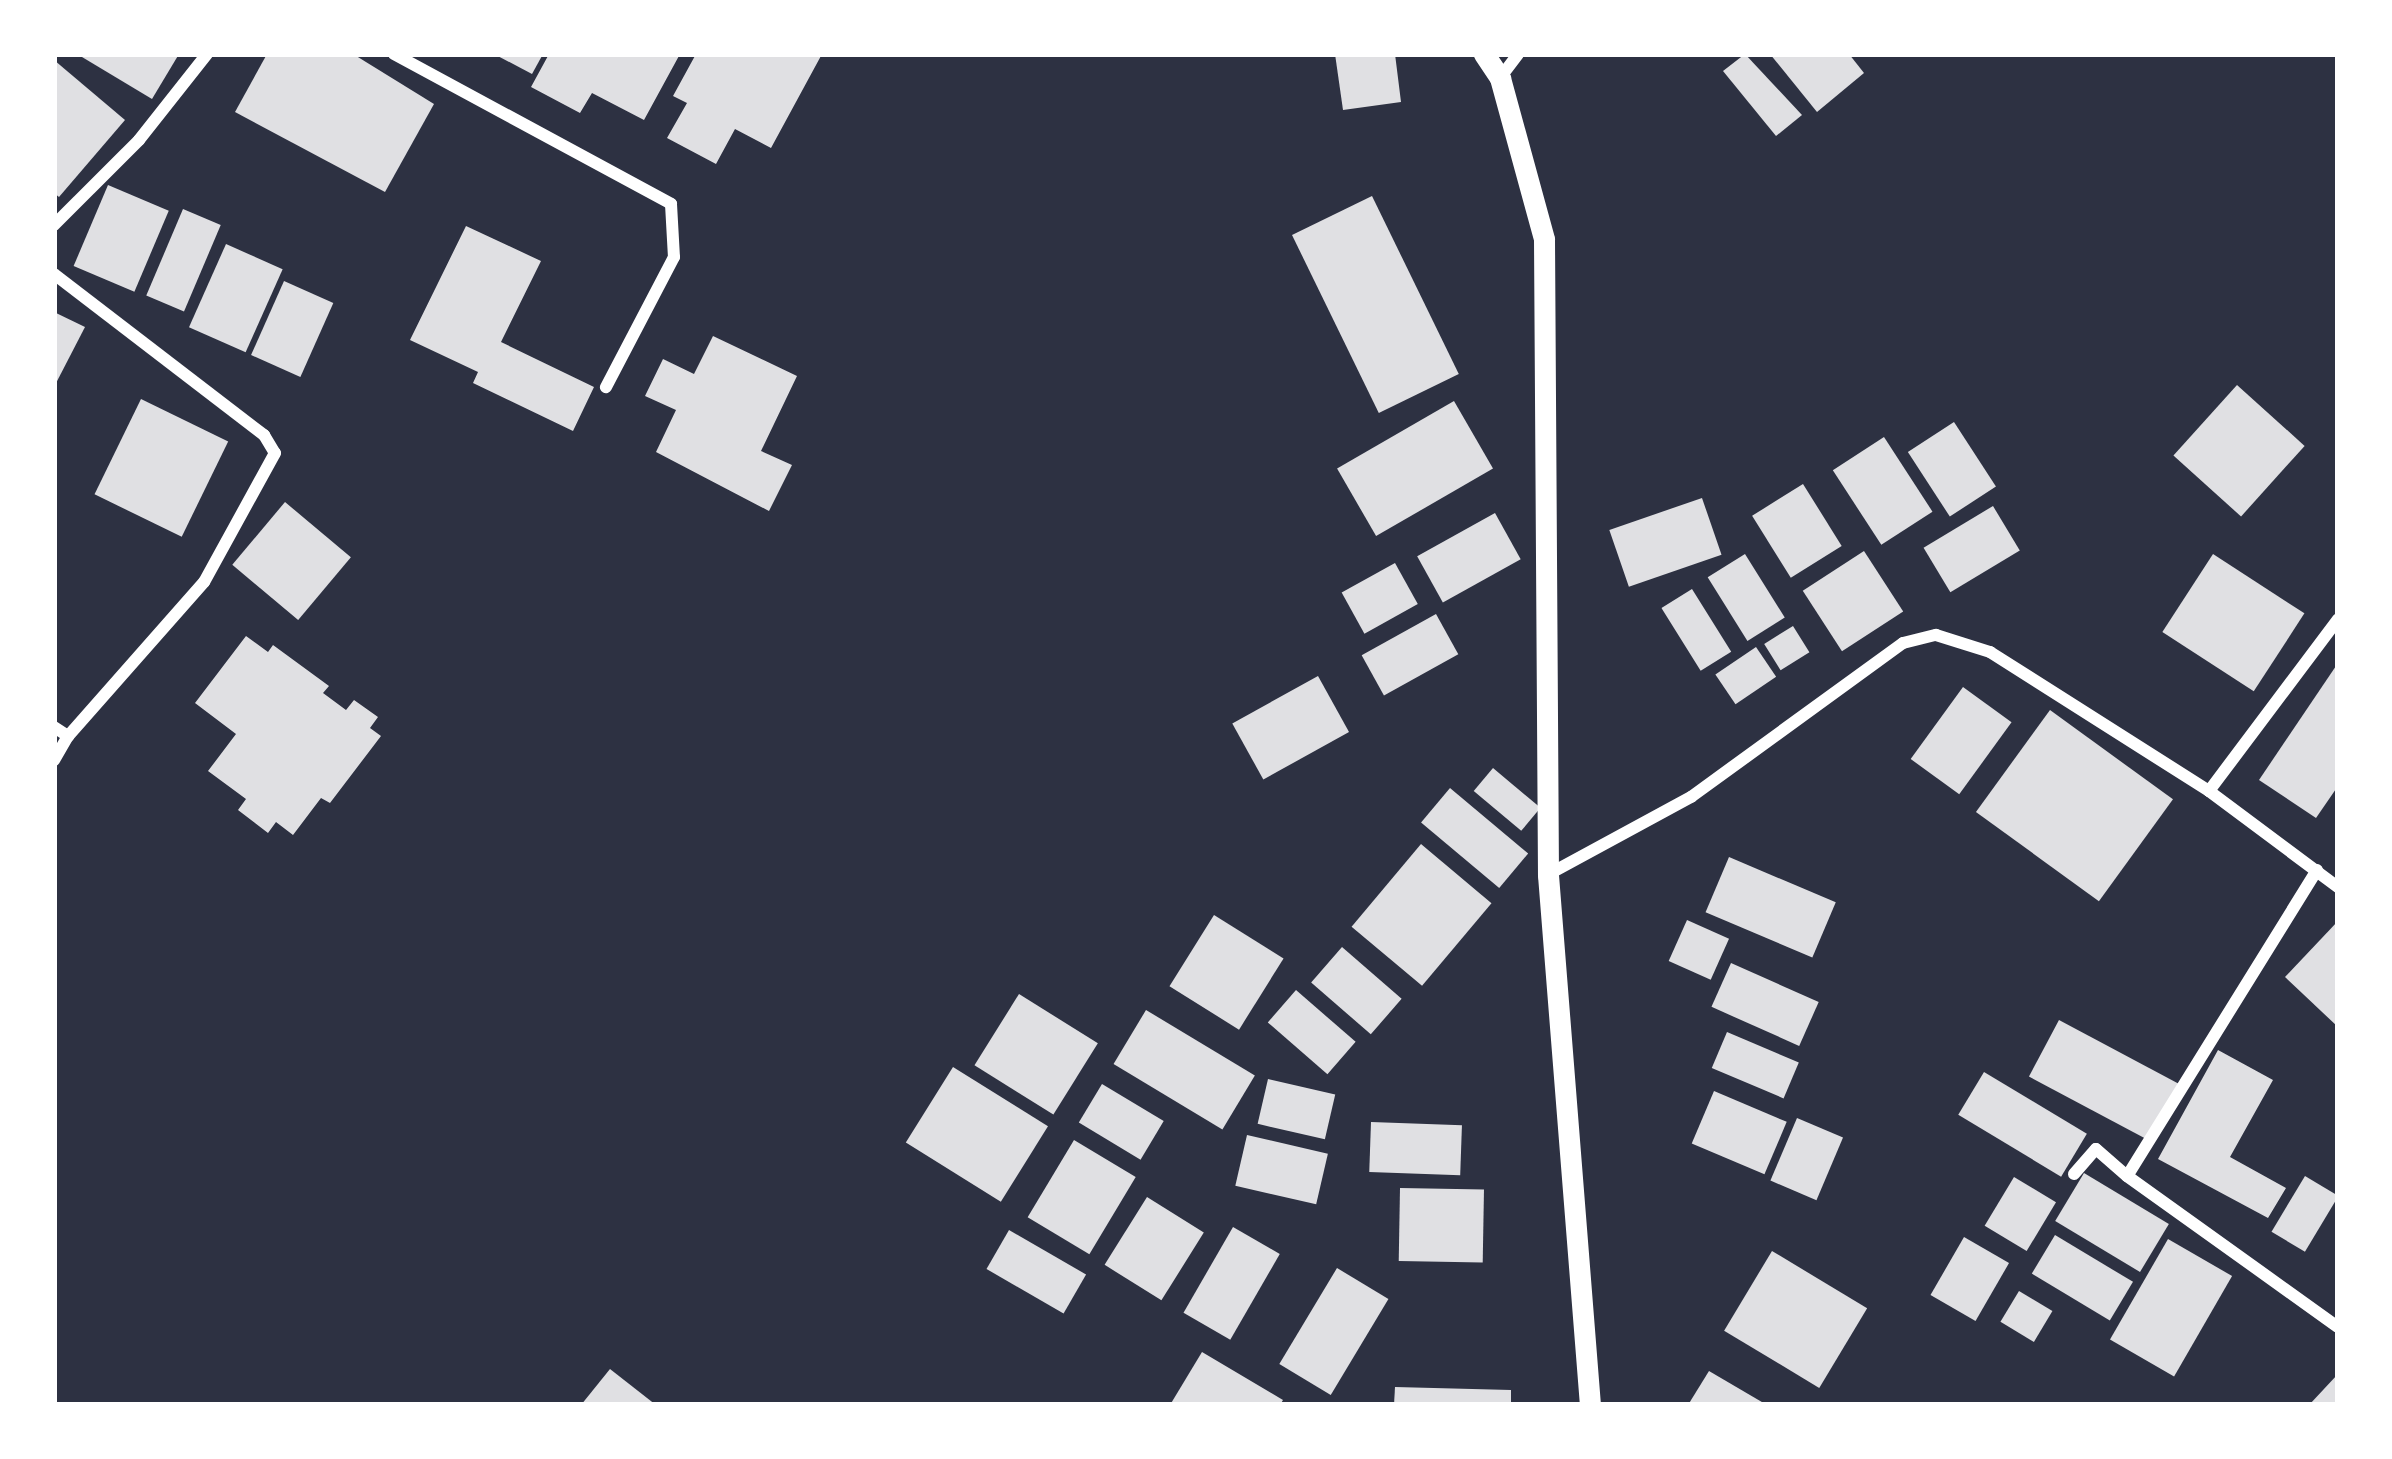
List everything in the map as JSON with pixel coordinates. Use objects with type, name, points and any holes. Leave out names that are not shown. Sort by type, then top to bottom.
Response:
[{"type":"street","points":[[54,225],[149,128],[207,54]]},
{"type":"street","points":[[394,54],[671,204],[674,256],[606,387]]},
{"type":"street","points":[[1484,54],[1499,78],[1544,239],[1548,875],[1590,1405]]},
{"type":"street","points":[[1499,78],[1518,54]]},
{"type":"street","points":[[54,274],[264,435],[275,453],[204,582],[68,736],[54,760]]},
{"type":"street","points":[[2210,791],[2338,619]]},
{"type":"street","points":[[1548,875],[1691,796],[1903,643],[1936,635],[1990,652],[2210,791],[2338,886]]},
{"type":"street","points":[[54,728],[68,736]]},
{"type":"street","points":[[2127,1176],[2317,870]]},
{"type":"street","points":[[2074,1174],[2096,1149],[2338,1327]]},
{"type":"building","points":[[77,54],[179,54],[152,99]]},
{"type":"building","points":[[267,54],[353,54],[434,104],[385,192],[235,112]]},
{"type":"building","points":[[494,54],[543,54],[532,74]]},
{"type":"building","points":[[549,54],[680,54],[644,120],[592,93],[580,113],[531,87]]},
{"type":"building","points":[[696,54],[822,54],[771,148],[735,129],[716,164],[667,138],[687,103],[673,96]]},
{"type":"building","points":[[1335,54],[1395,54],[1401,102],[1343,110]]},
{"type":"building","points":[[1745,54],[1802,115],[1776,136],[1723,71]]},
{"type":"building","points":[[1770,54],[1849,54],[1864,73],[1817,112]]},
{"type":"building","points":[[54,60],[125,120],[59,197],[54,193]]},
{"type":"building","points":[[108,185],[169,211],[134,292],[74,266]]},
{"type":"building","points":[[1372,196],[1459,374],[1379,413],[1292,235]]},
{"type":"building","points":[[183,209],[221,225],[184,312],[146,296]]},
{"type":"building","points":[[466,226],[541,261],[501,342],[594,387],[573,431],[473,383],[478,372],[410,340]]},
{"type":"building","points":[[226,244],[283,269],[246,352],[189,327]]},
{"type":"building","points":[[284,281],[333,303],[300,377],[251,355]]},
{"type":"building","points":[[54,312],[85,327],[54,387]]},
{"type":"building","points":[[713,336],[797,376],[761,451],[792,465],[769,511],[656,452],[676,410],[645,396],[663,359],[694,374]]},
{"type":"building","points":[[2237,385],[2305,446],[2241,516],[2173,456]]},
{"type":"building","points":[[141,399],[228,442],[182,537],[95,494]]},
{"type":"building","points":[[1454,401],[1493,469],[1376,536],[1337,468]]},
{"type":"building","points":[[1954,422],[1996,487],[1950,517],[1908,452]]},
{"type":"building","points":[[1884,437],[1932,512],[1881,545],[1833,470]]},
{"type":"building","points":[[1803,484],[1842,546],[1791,578],[1752,516]]},
{"type":"building","points":[[1702,498],[1722,555],[1629,587],[1609,530]]},
{"type":"building","points":[[285,502],[351,557],[298,620],[232,565]]},
{"type":"building","points":[[1993,506],[2020,551],[1950,592],[1924,548]]},
{"type":"building","points":[[1495,513],[1521,559],[1443,603],[1417,556]]},
{"type":"building","points":[[1864,551],[1903,611],[1842,651],[1803,591]]},
{"type":"building","points":[[1745,554],[1785,618],[1747,641],[1708,577]]},
{"type":"building","points":[[2213,554],[2304,613],[2254,691],[2162,632]]},
{"type":"building","points":[[1395,563],[1418,604],[1364,634],[1342,593]]},
{"type":"building","points":[[1692,589],[1731,652],[1701,671],[1661,608]]},
{"type":"building","points":[[1436,614],[1458,654],[1384,695],[1362,655]]},
{"type":"building","points":[[1793,626],[1809,652],[1781,670],[1764,644]]},
{"type":"building","points":[[246,636],[268,652],[273,645],[329,686],[323,693],[346,710],[354,700],[378,717],[370,728],[381,736],[330,803],[321,798],[293,835],[276,822],[268,833],[238,810],[246,799],[208,771],[236,734],[195,703]]},
{"type":"building","points":[[1756,647],[1776,677],[1736,704],[1715,674]]},
{"type":"building","points":[[2338,663],[2338,786],[2316,818],[2259,780]]},
{"type":"building","points":[[1318,676],[1349,732],[1263,779],[1232,724]]},
{"type":"building","points":[[1963,687],[2012,722],[1959,794],[1911,759]]},
{"type":"building","points":[[2050,710],[2173,799],[2099,901],[1976,812]]},
{"type":"building","points":[[1493,768],[1540,808],[1521,831],[1474,791]]},
{"type":"building","points":[[1450,788],[1528,854],[1499,888],[1421,822]]},
{"type":"building","points":[[1421,844],[1491,903],[1422,986],[1352,927]]},
{"type":"building","points":[[1729,857],[1836,902],[1812,958],[1706,912]]},
{"type":"building","points":[[1214,915],[1284,958],[1239,1030],[1169,986]]},
{"type":"building","points":[[1687,920],[1729,939],[1711,980],[1669,961]]},
{"type":"building","points":[[2338,921],[2338,1027],[2285,977]]},
{"type":"building","points":[[1342,947],[1402,999],[1371,1034],[1311,982]]},
{"type":"building","points":[[1731,963],[1819,1002],[1799,1046],[1711,1007]]},
{"type":"building","points":[[1296,990],[1356,1042],[1327,1074],[1268,1022]]},
{"type":"building","points":[[1019,994],[1098,1043],[1053,1115],[974,1065]]},
{"type":"building","points":[[1146,1010],[1255,1075],[1222,1129],[1114,1064]]},
{"type":"building","points":[[2059,1020],[2178,1083],[2148,1140],[2029,1077]]},
{"type":"building","points":[[1727,1032],[1799,1062],[1784,1098],[1712,1068]]},
{"type":"building","points":[[2218,1050],[2273,1080],[2230,1157],[2286,1188],[2268,1218],[2158,1159]]},
{"type":"building","points":[[953,1067],[1048,1126],[1001,1202],[906,1142]]},
{"type":"building","points":[[1984,1072],[2087,1134],[2061,1177],[1958,1115]]},
{"type":"building","points":[[1268,1079],[1335,1095],[1325,1139],[1258,1124]]},
{"type":"building","points":[[1102,1084],[1164,1121],[1141,1160],[1079,1123]]},
{"type":"building","points":[[1714,1091],[1787,1122],[1764,1174],[1692,1143]]},
{"type":"building","points":[[1797,1118],[1843,1138],[1816,1200],[1770,1181]]},
{"type":"building","points":[[1371,1122],[1462,1125],[1460,1175],[1369,1172]]},
{"type":"building","points":[[1247,1135],[1328,1154],[1316,1204],[1235,1186]]},
{"type":"building","points":[[1074,1140],[1136,1177],[1089,1254],[1028,1217]]},
{"type":"building","points":[[2084,1173],[2169,1224],[2140,1272],[2055,1221]]},
{"type":"building","points":[[2305,1176],[2338,1197],[2305,1252],[2272,1232]]},
{"type":"building","points":[[2014,1177],[2056,1202],[2027,1251],[1985,1226]]},
{"type":"building","points":[[1400,1188],[1484,1189],[1483,1262],[1399,1261]]},
{"type":"building","points":[[1147,1197],[1204,1233],[1161,1300],[1105,1265]]},
{"type":"building","points":[[1233,1227],[1280,1254],[1230,1340],[1184,1313]]},
{"type":"building","points":[[1009,1230],[1086,1274],[1064,1313],[986,1269]]},
{"type":"building","points":[[2055,1235],[2133,1282],[2110,1320],[2032,1274]]},
{"type":"building","points":[[1964,1237],[2009,1263],[1976,1321],[1930,1295]]},
{"type":"building","points":[[2168,1239],[2232,1276],[2174,1376],[2110,1339]]},
{"type":"building","points":[[1772,1251],[1867,1308],[1819,1388],[1724,1331]]},
{"type":"building","points":[[1337,1268],[1388,1299],[1331,1395],[1279,1364]]},
{"type":"building","points":[[2019,1291],[2052,1311],[2034,1342],[2000,1322]]},
{"type":"building","points":[[1202,1352],[1283,1400],[1280,1405],[1170,1405]]},
{"type":"building","points":[[610,1369],[656,1405],[581,1405]]},
{"type":"building","points":[[1709,1371],[1767,1405],[1688,1405]]},
{"type":"building","points":[[2338,1374],[2338,1405],[2309,1405]]},
{"type":"building","points":[[1395,1387],[1511,1390],[1511,1405],[1394,1405]]}]
